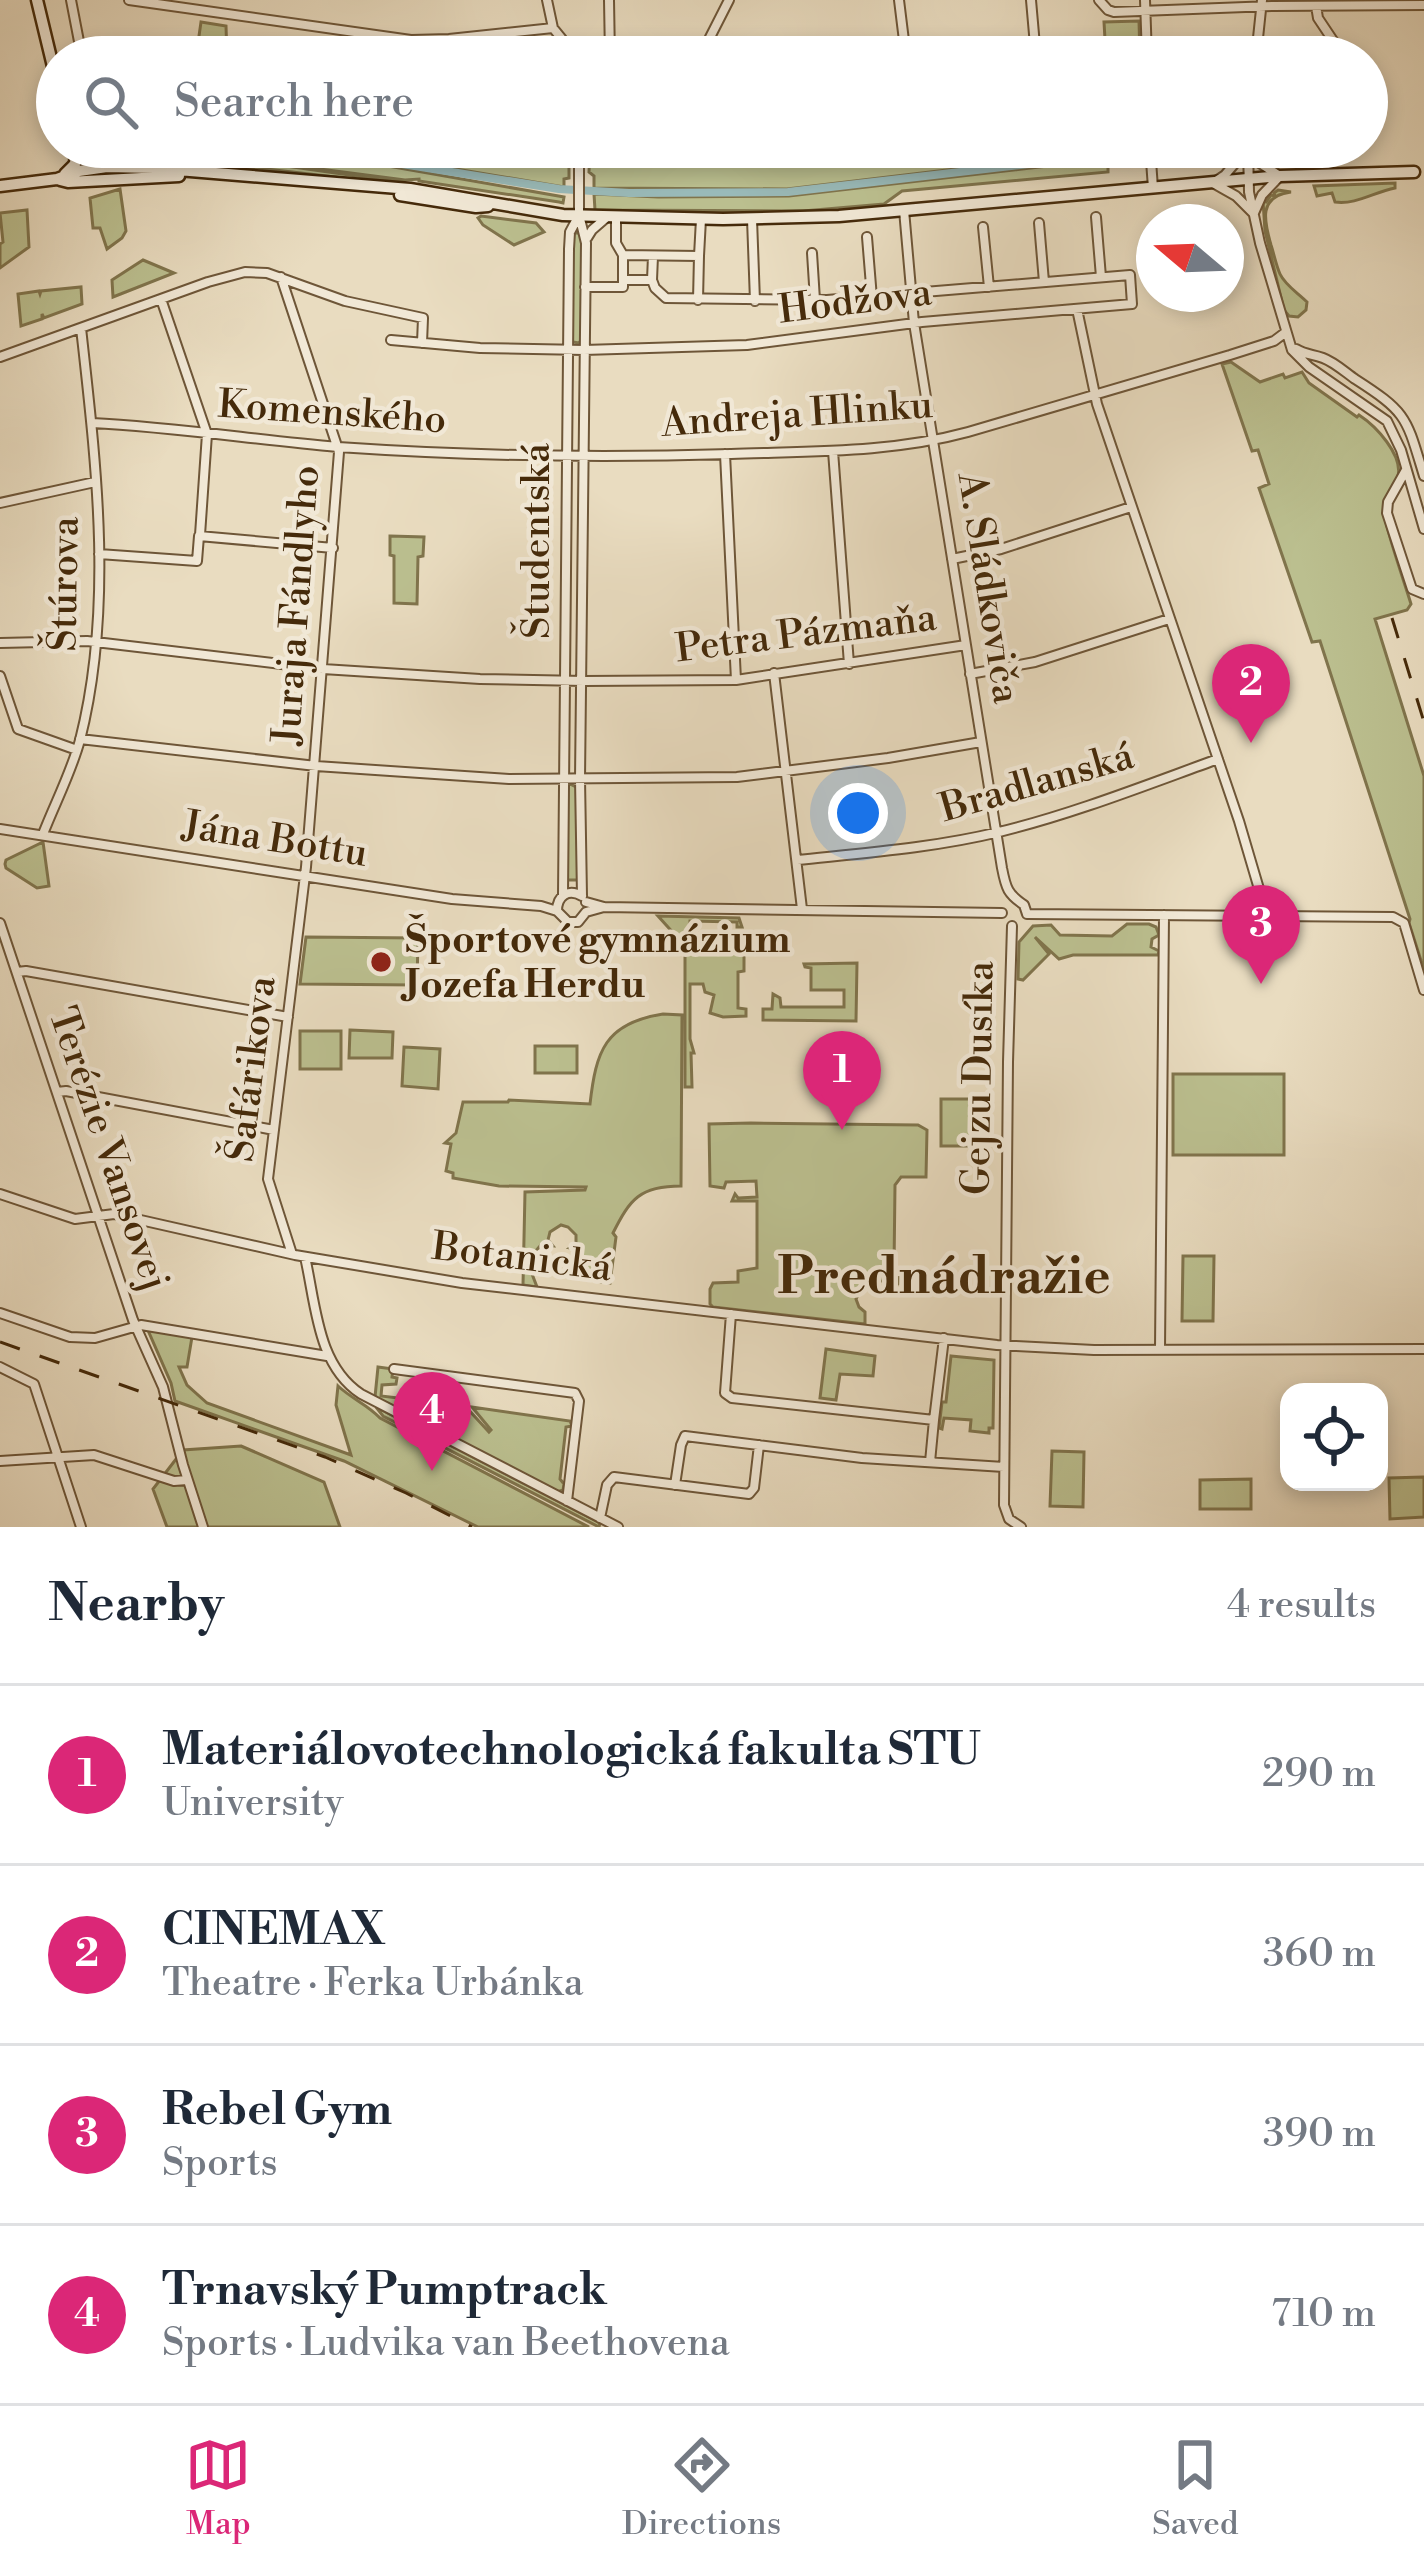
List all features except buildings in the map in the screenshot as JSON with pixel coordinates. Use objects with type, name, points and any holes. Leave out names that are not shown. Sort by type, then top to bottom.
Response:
[{"type":"street","points":[[37,0],[46,36]]},
{"type":"street","points":[[70,0],[78,36]]},
{"type":"street","points":[[129,0],[382,36]]},
{"type":"street","points":[[547,0],[560,36]]},
{"type":"street","points":[[609,0],[610,36]]},
{"type":"street","points":[[711,36],[729,0]]},
{"type":"street","points":[[899,0],[903,36]]},
{"type":"street","points":[[1031,0],[1034,36]]},
{"type":"street","points":[[1144,0],[1145,36]]},
{"type":"street","points":[[1258,36],[1261,3]]},
{"type":"street","points":[[1105,22],[1103,5],[1142,12],[1261,3],[1424,5]]},
{"type":"street","points":[[1316,6],[1330,36]]},
{"type":"street","points":[[477,36],[553,28]]},
{"type":"street","points":[[57,178],[73,168]]},
{"type":"street","points":[[0,187],[100,168]]},
{"type":"street","points":[[121,168],[276,177],[456,204],[579,215],[700,219],[816,218],[1280,176],[1414,172]]},
{"type":"street","points":[[579,168],[579,215]]},
{"type":"street","points":[[1152,168],[1153,188]]},
{"type":"street","points":[[1213,183],[1232,168]]},
{"type":"street","points":[[1248,168],[1254,214],[1292,350],[1388,421],[1424,529]]},
{"type":"street","points":[[1267,168],[1280,176]]},
{"type":"street","points":[[57,178],[68,182],[192,173]]},
{"type":"street","points":[[1254,214],[1262,195],[1280,176]]},
{"type":"street","points":[[1213,183],[1254,214]]},
{"type":"street","name":"A. Sládkoviča","points":[[904,209],[914,323],[996,832],[1005,884],[1014,901]]},
{"type":"street","name":"Študentská","points":[[579,215],[586,240],[580,779],[584,903]]},
{"type":"street","name":"Študentská","points":[[560,903],[570,232],[579,215]]},
{"type":"street","points":[[586,240],[612,217]]},
{"type":"street","points":[[585,286],[623,287],[623,255],[612,217]]},
{"type":"street","points":[[652,256],[652,280],[666,298],[872,298],[1101,277],[1096,218]]},
{"type":"street","points":[[698,300],[700,219]]},
{"type":"street","points":[[752,219],[755,301]]},
{"type":"street","points":[[1039,223],[1044,282]]},
{"type":"street","points":[[983,227],[989,286]]},
{"type":"street","points":[[867,237],[872,298]]},
{"type":"street","points":[[812,253],[815,301]]},
{"type":"street","points":[[623,255],[699,256]]},
{"type":"street","points":[[0,357],[232,274],[256,271],[345,301],[423,318],[422,343]]},
{"type":"street","name":"Hodžova","points":[[391,340],[568,350],[779,343],[914,323],[1132,304],[1130,275],[1101,277]]},
{"type":"street","name":"Juraja Fándlyho","points":[[281,277],[337,446],[306,874]]},
{"type":"street","points":[[623,280],[652,280]]},
{"type":"street","points":[[99,554],[197,561],[207,434],[161,299]]},
{"type":"street","points":[[1077,309],[1094,394],[1267,916]]},
{"type":"street","name":"Štúrova","points":[[43,834],[78,745],[98,643],[92,423],[81,328]]},
{"type":"street","points":[[1286,332],[1298,351],[1324,358],[1398,410],[1408,424],[1424,476]]},
{"type":"street","name":"Andreja Hlinku","points":[[583,455],[833,451],[935,440],[1274,341],[1286,332]]},
{"type":"street","name":"Komenského","points":[[92,423],[337,446],[583,455]]},
{"type":"street","points":[[833,451],[849,664]]},
{"type":"street","points":[[725,454],[736,680]]},
{"type":"street","points":[[1406,469],[1387,513],[1412,589],[1424,594]]},
{"type":"street","points":[[0,503],[95,482]]},
{"type":"street","points":[[952,559],[1001,549],[1131,507]]},
{"type":"street","points":[[200,536],[333,548]]},
{"type":"street","points":[[970,674],[1035,662],[1168,619]]},
{"type":"street","name":"Petra Pázmaňa","points":[[0,644],[98,643],[323,670],[566,681],[736,680],[966,646]]},
{"type":"street","points":[[774,673],[802,909]]},
{"type":"street","points":[[0,676],[18,729],[78,745],[474,778],[737,777],[981,742]]},
{"type":"street","name":"Bradlanská","points":[[797,860],[996,832],[1218,758]]},
{"type":"street","name":"Jána Bottu","points":[[0,829],[488,904],[541,907],[560,903],[572,892],[584,903],[604,907],[1002,913]]},
{"type":"street","name":"Šafárikova","points":[[292,1254],[268,1183],[306,874]]},
{"type":"street","points":[[1014,901],[1024,905],[1027,914],[1022,923],[1012,926],[1002,913],[1005,904],[1014,901]]},
{"type":"street","name":"Jána Bottu","points":[[560,903],[564,920],[573,923],[582,919],[584,903]]},
{"type":"street","points":[[1027,914],[1399,918],[1424,989]]},
{"type":"street","points":[[1160,1349],[1164,915]]},
{"type":"street","name":"Terézie Vansovej","points":[[0,923],[136,1325],[163,1387],[203,1527]]},
{"type":"street","name":"Gejzu Dusíka","points":[[1012,926],[1004,1505],[1009,1519],[1021,1527]]},
{"type":"street","points":[[17,972],[288,1017]]},
{"type":"street","points":[[57,1092],[274,1130]]},
{"type":"street","points":[[0,1193],[75,1219],[115,1214],[305,1257],[327,1356],[338,1376],[361,1394],[618,1527]]},
{"type":"street","name":"Botanická","points":[[305,1257],[462,1283],[1005,1345],[1094,1350],[1424,1349]]},
{"type":"street","points":[[0,1313],[70,1337],[88,1339],[136,1325],[327,1356]]},
{"type":"street","points":[[731,1314],[724,1389],[728,1396],[934,1420]]},
{"type":"street","points":[[930,1462],[944,1338]]},
{"type":"street","points":[[0,1367],[34,1384],[81,1527]]},
{"type":"street","points":[[394,1369],[575,1393],[567,1502]]},
{"type":"street","points":[[675,1485],[686,1436],[862,1458],[1004,1467]]},
{"type":"street","points":[[600,1518],[612,1478],[749,1494],[754,1488],[759,1445]]},
{"type":"street","points":[[0,1461],[94,1455],[174,1481],[188,1480]]},
{"type":"green space","points":[[1139,21],[1139,36],[1105,36],[1104,22]]},
{"type":"green space","points":[[201,22],[226,26],[226,36],[199,36]]},
{"type":"green space","points":[[258,168],[300,168],[406,183]]},
{"type":"green space","points":[[312,168],[399,168],[564,197],[563,203]]},
{"type":"green space","points":[[450,168],[569,168],[564,187]]},
{"type":"green space","points":[[589,168],[964,168],[787,189],[594,188]]},
{"type":"green space","points":[[1030,168],[1108,168],[1108,172],[902,191],[884,204],[803,211],[595,210],[594,194],[789,196]]},
{"type":"green space","points":[[1395,183],[1395,188],[1343,202],[1335,202],[1332,193],[1317,196],[1314,186]]},
{"type":"green space","points":[[120,189],[126,231],[107,249],[100,228],[93,228],[90,198]]},
{"type":"green space","points":[[1278,190],[1291,192],[1268,204],[1267,227],[1280,274],[1307,302],[1298,317],[1284,310],[1265,231],[1263,201]]},
{"type":"green space","points":[[27,210],[29,247],[0,268],[0,213]]},
{"type":"green space","points":[[481,216],[536,223],[544,232],[514,245],[483,225]]},
{"type":"green space","points":[[572,233],[582,233],[579,343],[571,339]]},
{"type":"green space","points":[[143,260],[174,273],[113,297],[112,280]]},
{"type":"green space","points":[[81,287],[82,304],[44,318],[42,314],[42,319],[21,326],[18,294]]},
{"type":"green space","points":[[1231,362],[1260,382],[1302,372],[1309,383],[1373,426],[1396,459],[1398,476],[1384,512],[1411,604],[1407,610],[1375,619],[1424,776],[1424,970],[1320,641],[1312,642],[1259,488],[1269,484],[1258,450],[1252,451],[1222,364]]},
{"type":"green space","points":[[390,536],[424,537],[423,556],[418,557],[417,604],[394,603]]},
{"type":"green space","points":[[570,784],[578,788],[578,880],[566,880]]},
{"type":"green space","points":[[43,842],[49,886],[37,888],[5,864]]},
{"type":"green space","points":[[658,916],[739,918],[742,927],[737,922],[690,921],[689,938],[743,939],[744,950],[686,952]]},
{"type":"green space","points":[[1127,924],[1156,927],[1159,935],[1152,939],[1151,947],[1158,955],[1059,959],[1035,937],[1049,954],[1023,980],[1018,979],[1019,942],[1033,926],[1051,925],[1060,935],[1112,936]]},
{"type":"green space","points":[[306,937],[418,938],[417,985],[300,984]]},
{"type":"green space","points":[[744,952],[744,971],[738,972],[738,1008],[746,1009],[746,1016],[710,1013],[714,995],[705,992],[703,984],[690,984],[694,1053],[692,1087],[685,1087],[685,954]]},
{"type":"green space","points":[[857,963],[856,1021],[763,1020],[763,1009],[772,1009],[773,994],[780,998],[781,1007],[844,1007],[844,990],[811,990],[811,968],[804,964]]},
{"type":"green space","points":[[663,1014],[682,1015],[681,1186],[646,1192],[625,1211],[613,1233],[610,1283],[601,1282],[601,1277],[595,1281],[584,1278],[580,1271],[588,1263],[570,1248],[576,1245],[576,1235],[561,1225],[550,1232],[548,1240],[553,1246],[540,1246],[527,1261],[537,1287],[523,1285],[525,1192],[586,1187],[499,1186],[453,1178],[446,1171],[451,1144],[445,1143],[456,1133],[463,1102],[590,1104],[607,1042],[628,1024]]},
{"type":"green space","points":[[350,1030],[393,1032],[392,1058],[349,1058]]},
{"type":"green space","points":[[300,1031],[341,1031],[341,1069],[300,1069]]},
{"type":"green space","points":[[535,1046],[577,1046],[577,1073],[535,1073]]},
{"type":"green space","points":[[404,1047],[440,1049],[438,1089],[402,1086]]},
{"type":"green space","points":[[1173,1074],[1284,1074],[1284,1155],[1173,1155]]},
{"type":"green space","points":[[941,1099],[978,1099],[978,1146],[941,1146]]},
{"type":"green space","points":[[709,1124],[918,1125],[927,1130],[926,1177],[901,1177],[895,1185],[898,1284],[892,1288],[892,1282],[871,1280],[861,1289],[856,1299],[865,1312],[865,1324],[710,1304],[713,1283],[738,1282],[738,1271],[757,1268],[757,1201],[732,1201],[735,1194],[757,1197],[756,1181],[710,1186]]},
{"type":"green space","points":[[1183,1256],[1214,1256],[1213,1321],[1182,1321]]},
{"type":"green space","points":[[147,1328],[192,1337],[187,1367],[179,1367],[187,1385],[207,1403],[351,1455],[336,1405],[338,1386],[380,1418],[589,1527],[478,1527],[344,1461],[175,1401]]},
{"type":"green space","points":[[826,1349],[875,1356],[873,1376],[840,1374],[836,1400],[820,1398]]},
{"type":"green space","points":[[951,1356],[994,1360],[993,1428],[989,1433],[970,1431],[971,1420],[944,1418],[939,1428]]},
{"type":"green space","points":[[378,1367],[393,1369],[392,1377],[397,1378],[396,1384],[382,1385],[381,1396],[465,1406],[489,1432],[472,1407],[570,1421],[560,1479],[563,1490],[557,1492],[375,1397]]},
{"type":"green space","points":[[376,1407],[600,1523],[599,1527],[383,1416]]},
{"type":"green space","points":[[241,1446],[324,1482],[340,1527],[167,1527],[153,1489],[183,1450]]},
{"type":"green space","points":[[1052,1451],[1084,1452],[1083,1507],[1050,1506]]},
{"type":"green space","points":[[1424,1477],[1424,1517],[1390,1519],[1389,1478]]},
{"type":"green space","points":[[1251,1479],[1251,1509],[1200,1509],[1200,1480]]},
{"type":"waterway","points":[[427,168],[559,189],[629,193],[788,192],[995,168]]},
{"type":"railway","points":[[1392,618],[1424,722]]},
{"type":"railway","points":[[0,1342],[325,1457],[472,1527]]},
{"type":"place","name":"CINEMAX","points":[[1251,743]]},
{"type":"place","name":"Športové gymnázium Jozefa Herdu","points":[[381,962]]},
{"type":"place","name":"Rebel Gym","points":[[1261,984]]},
{"type":"place","name":"Materiálovotechnologická fakulta STU","points":[[842,1130]]},
{"type":"place","name":"Trnavský Pumptrack","points":[[432,1471]]},
{"type":"district","name":"Prednádražie","points":[[944,1278]]}]
